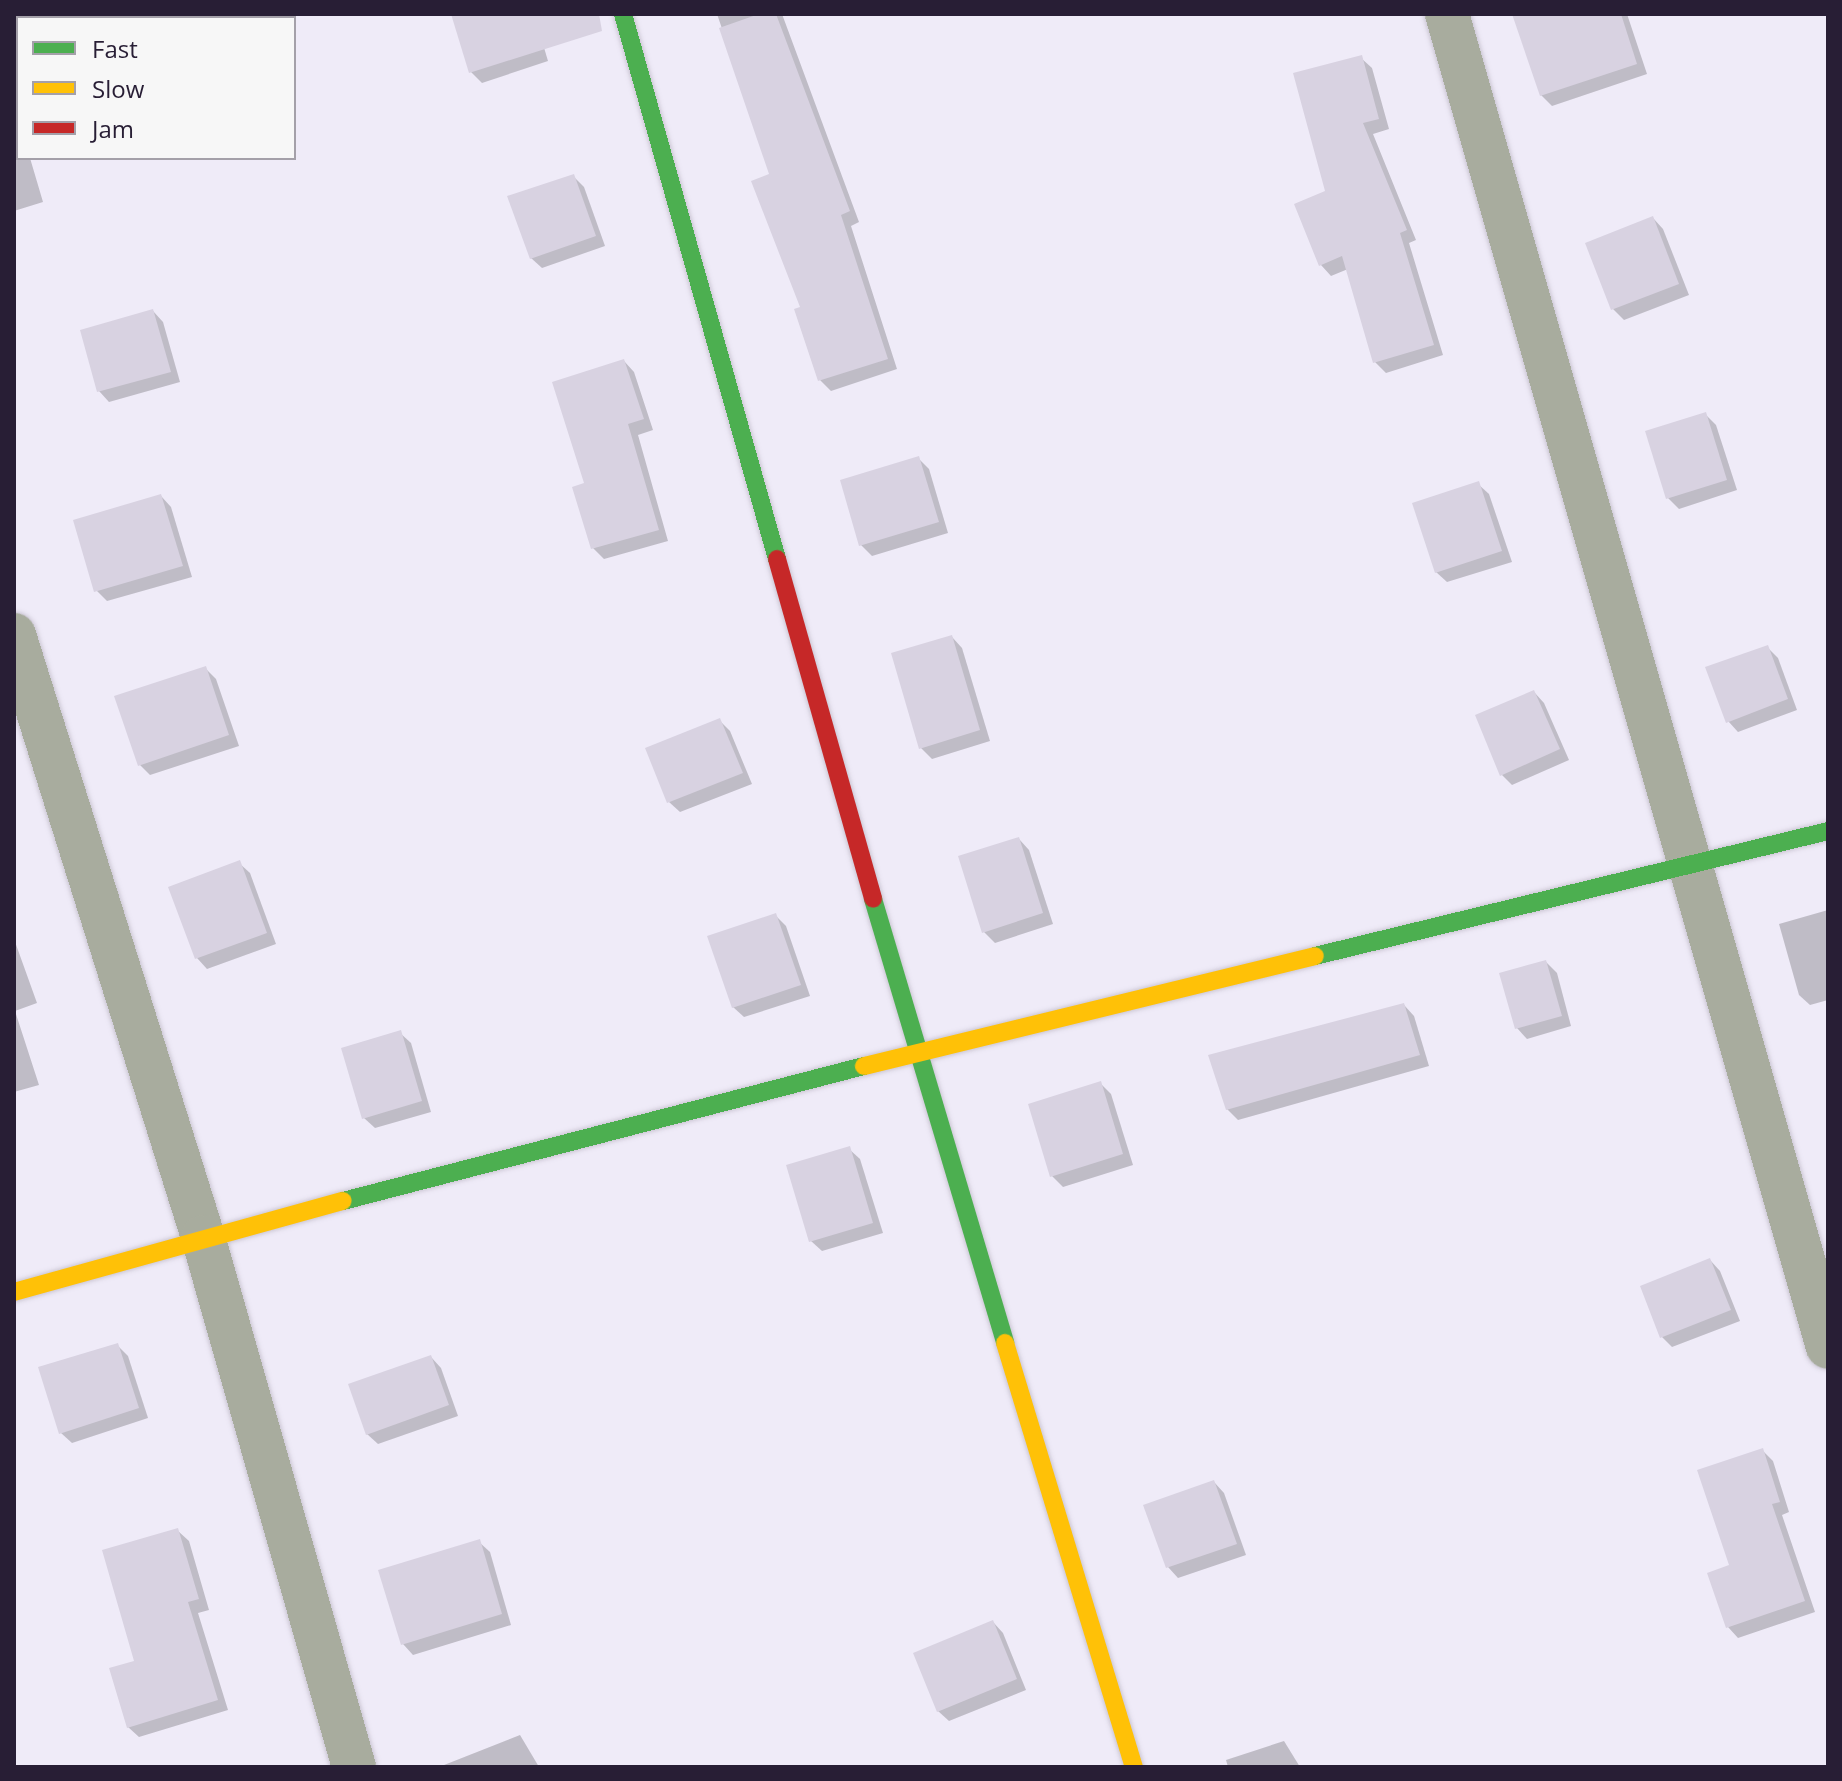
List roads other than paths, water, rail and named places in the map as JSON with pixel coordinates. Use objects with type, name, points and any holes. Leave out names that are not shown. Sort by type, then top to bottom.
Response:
[{"type":"street","points":[[623,14],[916,1053],[1134,1767]]},
{"type":"street","points":[[1447,14],[1828,1347]]},
{"type":"street","points":[[14,635],[203,1237],[354,1767]]},
{"type":"street","points":[[14,1292],[203,1237],[916,1053],[1689,862],[1828,831]]}]
